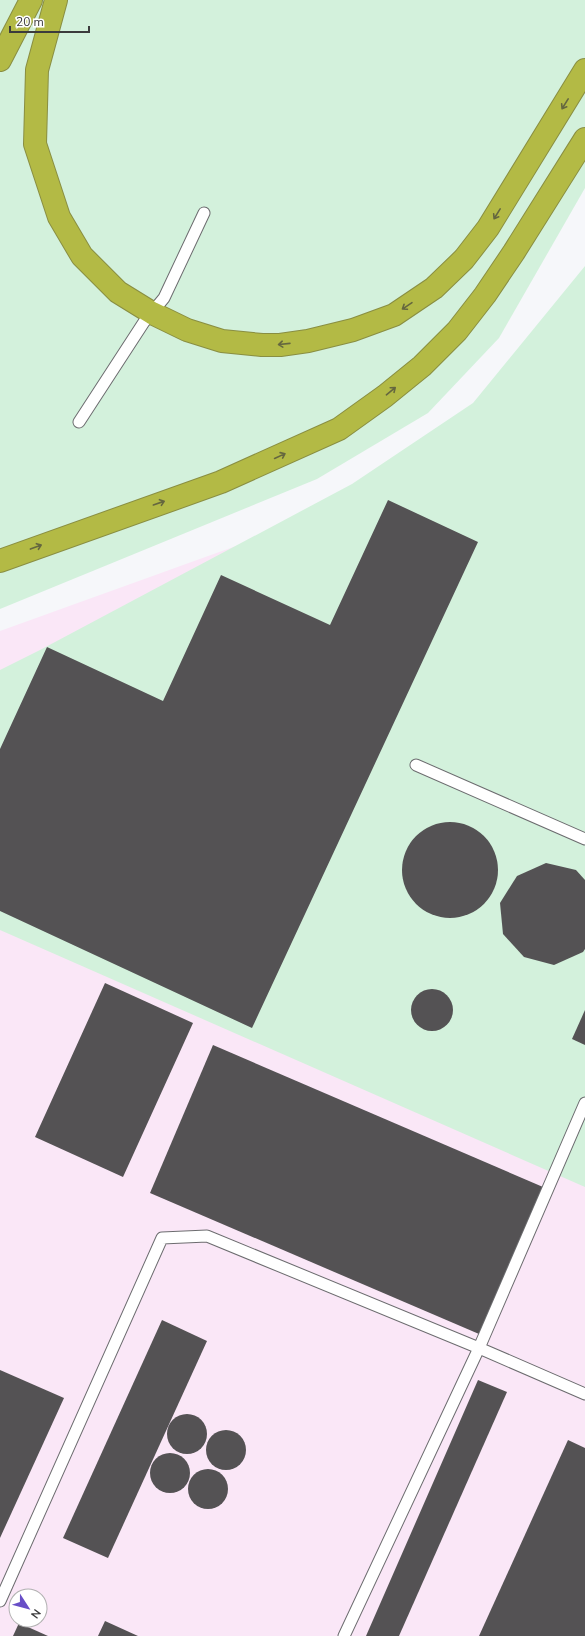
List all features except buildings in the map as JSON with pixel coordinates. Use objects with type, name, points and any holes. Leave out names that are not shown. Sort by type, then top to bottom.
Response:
[{"type":"highway","points":[[0,60],[31,0]]},
{"type":"highway","points":[[56,0],[36,70],[35,144],[59,217],[82,256],[118,292],[152,313],[187,330],[222,341],[274,345],[308,341],[353,330],[394,315],[434,288],[464,259],[488,228],[585,70]]},
{"type":"highway","points":[[0,561],[228,479],[339,429],[362,413],[422,366],[457,331],[485,295],[514,252],[585,139]]},
{"type":"lane","points":[[79,422],[144,322],[164,298],[204,213]]},
{"type":"lane","points":[[416,765],[585,839]]},
{"type":"lane","points":[[344,1636],[479,1348],[585,1102]]},
{"type":"lane","points":[[0,1601],[162,1238],[207,1236],[479,1348],[585,1394]]},
{"type":"shaded area","points":[[585,331],[585,1636],[0,1636],[0,631],[336,510]]},
{"type":"green space","points":[[0,0],[585,0],[585,188],[499,338],[428,413],[317,479],[0,609]]},
{"type":"green space","points":[[585,266],[585,1187],[0,930],[0,670],[352,484],[473,403]]}]
